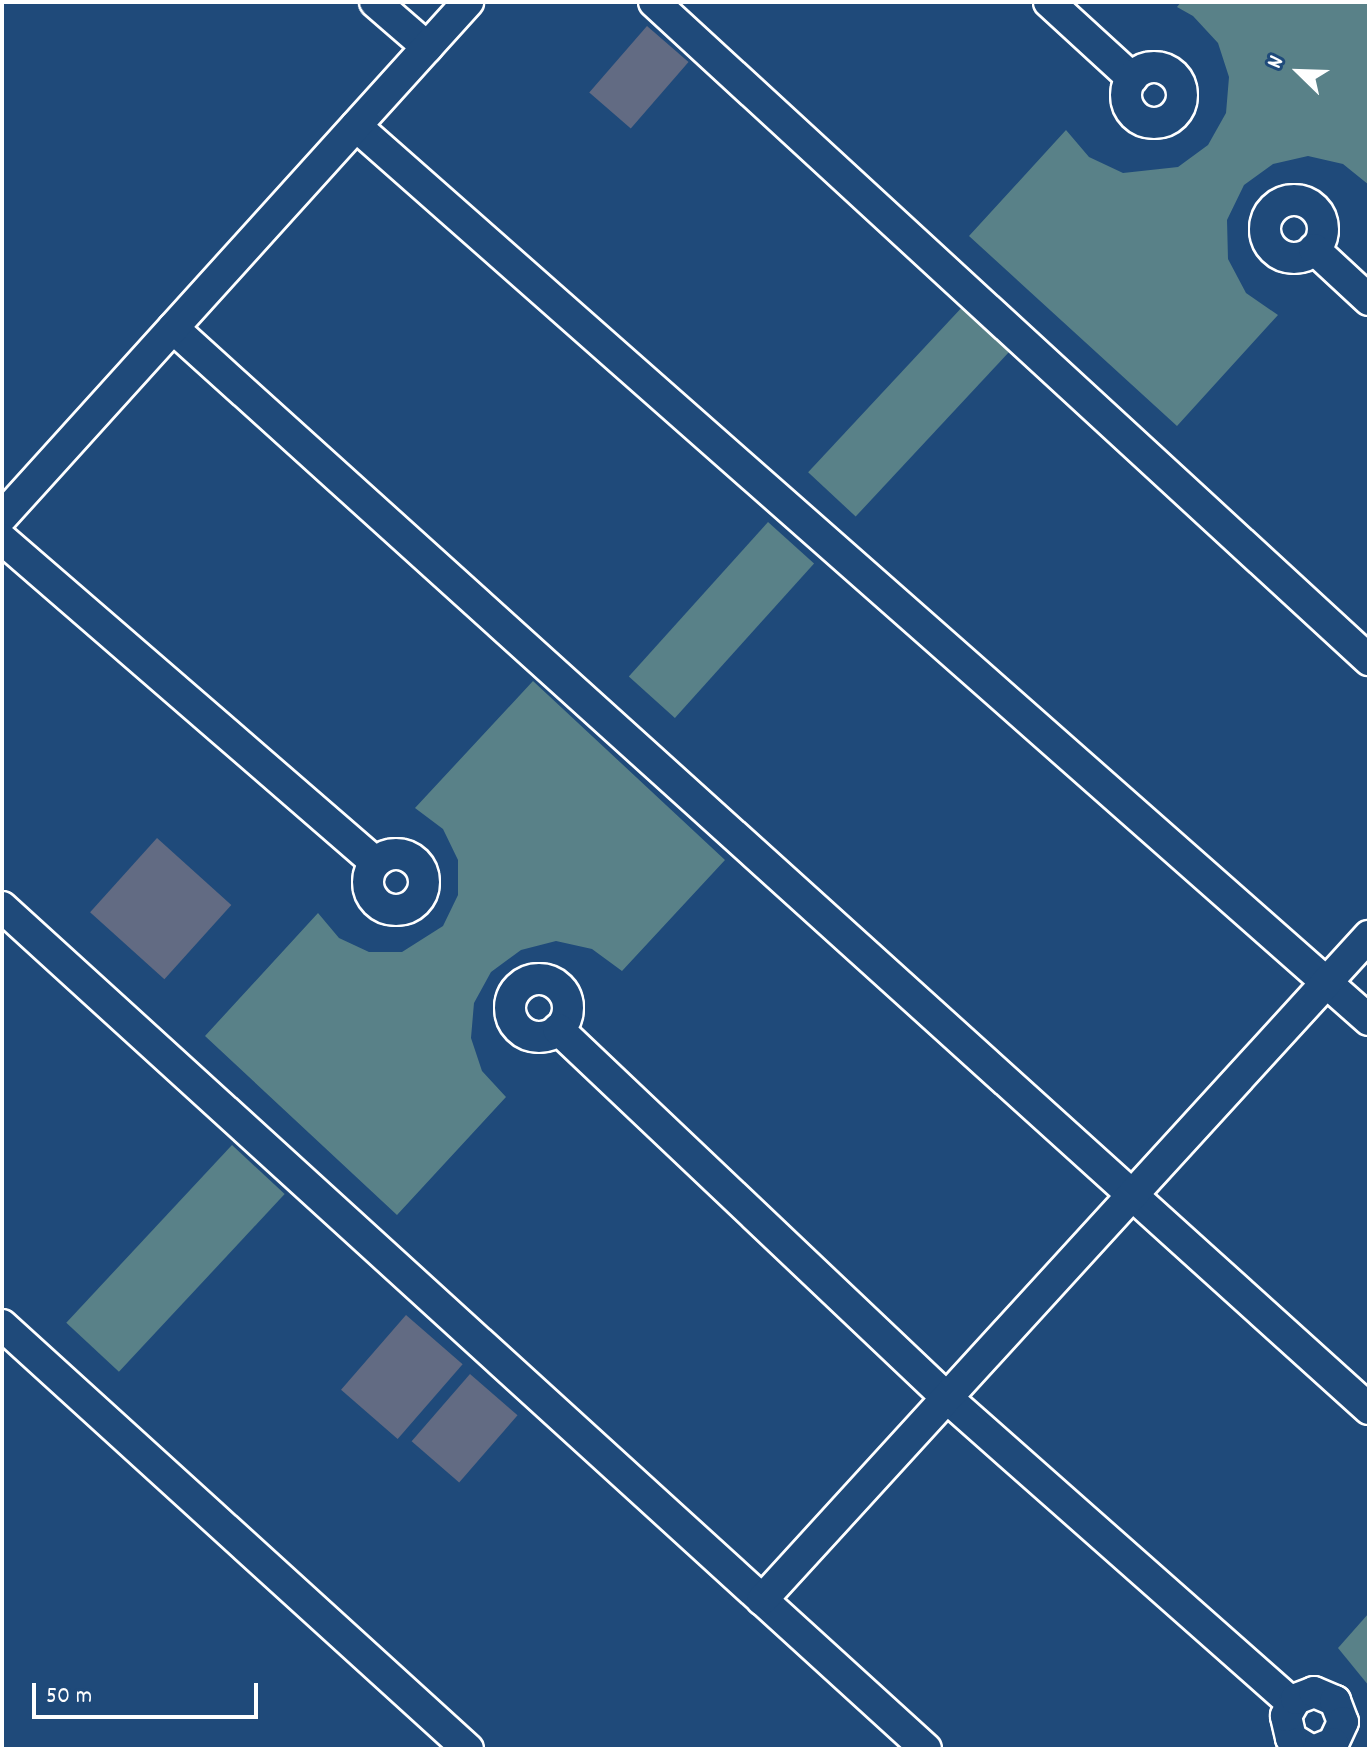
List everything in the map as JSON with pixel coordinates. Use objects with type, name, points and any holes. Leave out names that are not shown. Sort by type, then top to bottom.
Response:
[{"type":"street","points":[[375,2],[427,47]]},
{"type":"street","points":[[2,517],[468,2]]},
{"type":"street","points":[[654,2],[1369,660]]},
{"type":"street","points":[[1049,2],[1132,78]]},
{"type":"street","points":[[356,126],[1369,1020]]},
{"type":"street","points":[[1314,249],[1369,300]]},
{"type":"street","points":[[173,328],[1369,1409]]},
{"type":"street","points":[[2,539],[375,862]]},
{"type":"street","points":[[2,907],[926,1749]]},
{"type":"street","points":[[762,1600],[1369,936]]},
{"type":"street","points":[[558,1029],[947,1398],[1292,1703]]},
{"type":"street","points":[[2,1325],[468,1749]]},
{"type":"street","points":[[1309,1749],[1291,1738],[1286,1727],[1292,1703],[1314,1692],[1326,1694],[1341,1710],[1340,1733],[1318,1749]]},
{"type":"green space","points":[[1181,2],[1369,2],[1369,185],[1343,164],[1308,156],[1273,164],[1244,185],[1227,220],[1228,259],[1246,293],[1278,315],[1177,426],[969,236],[1066,130],[1089,157],[1123,173],[1178,167],[1208,145],[1226,113],[1229,77],[1218,43],[1193,16],[1177,7]]},
{"type":"green space","points":[[965,304],[1013,348],[856,517],[808,472]]},
{"type":"green space","points":[[768,522],[814,563],[675,718],[629,677]]},
{"type":"green space","points":[[533,681],[725,860],[622,971],[592,949],[556,941],[521,950],[491,972],[474,1003],[471,1038],[482,1071],[506,1097],[397,1215],[205,1036],[318,913],[339,938],[369,952],[402,952],[443,926],[458,895],[458,860],[443,829],[415,808]]},
{"type":"green space","points":[[232,1145],[285,1194],[119,1372],[66,1323]]},
{"type":"green space","points":[[1369,1613],[1369,1686],[1338,1648]]},
{"type":"building","points":[[647,26],[689,62],[631,128],[589,92]]},
{"type":"building","points":[[157,838],[231,905],[164,979],[90,912]]},
{"type":"building","points":[[406,1315],[463,1364],[398,1439],[341,1390]]},
{"type":"building","points":[[470,1374],[518,1415],[459,1483],[412,1441]]}]
